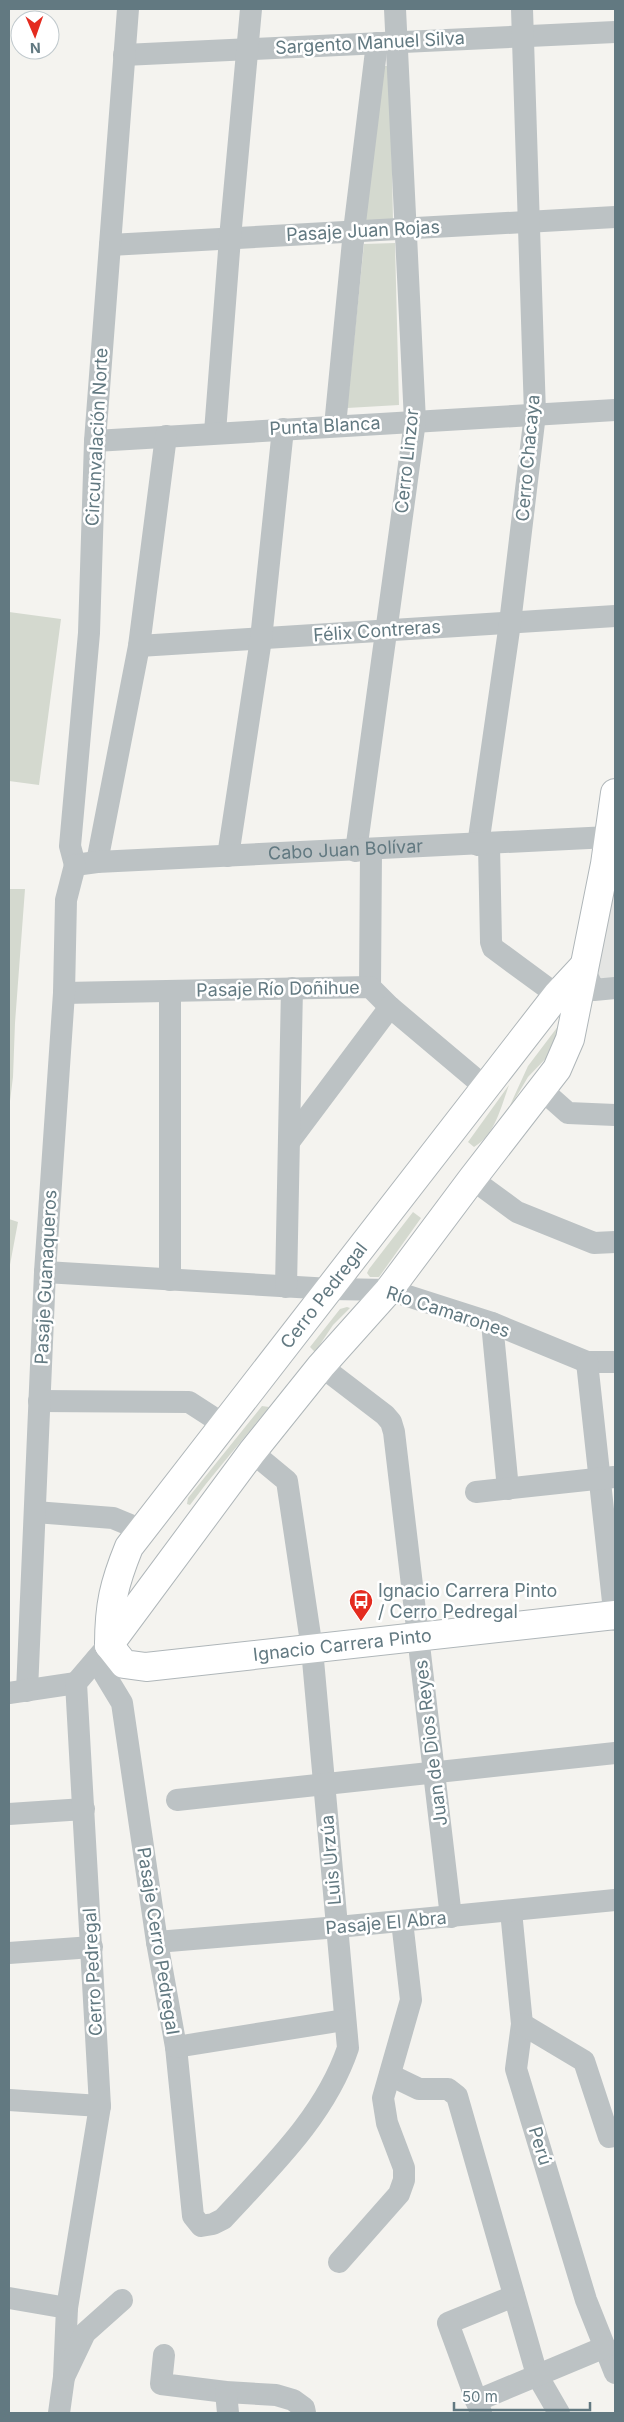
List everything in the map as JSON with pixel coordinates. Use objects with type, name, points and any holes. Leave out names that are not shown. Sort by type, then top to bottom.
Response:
[{"type":"street","name":"Circunvalación Norte","points":[[86,864],[70,846],[89,632],[95,441],[128,9]]},
{"type":"street","points":[[215,432],[230,238],[251,9]]},
{"type":"street","name":"Cerro Linzor","points":[[370,987],[363,851],[385,631],[415,421],[405,228],[387,42],[395,9]]},
{"type":"street","name":"Cerro Chacaya","points":[[522,9],[535,414],[484,845],[493,948],[557,995]]},
{"type":"street","name":"Sargento Manuel Silva","points":[[124,55],[615,32]]},
{"type":"street","points":[[335,426],[354,231],[387,42]]},
{"type":"street","name":"Pasaje Juan Rojas","points":[[110,245],[615,216]]},
{"type":"street","name":"Punta Blanca","points":[[95,441],[215,432],[615,410]]},
{"type":"street","points":[[228,856],[261,638],[283,429]]},
{"type":"street","name":"Pasaje Guanaqueros","points":[[18,1692],[34,1512],[45,1272],[64,993],[66,900],[86,864],[139,646],[166,436]]},
{"type":"street","name":"Félix Contreras","points":[[139,646],[615,616]]},
{"type":"street","points":[[18,1692],[76,1683],[102,1652],[252,1452],[321,1366],[389,1290],[472,1178],[557,1069],[570,1038],[583,966],[612,837],[615,793]]},
{"type":"street","name":"Cabo Juan Bolívar","points":[[86,864],[612,837]]},
{"type":"street","points":[[583,966],[594,990],[615,988]]},
{"type":"street","name":"Cerro Pedregal","points":[[102,1652],[115,1582],[129,1547],[485,1087],[557,995],[583,966]]},
{"type":"street","name":"Pasaje Río Doñihue","points":[[64,993],[370,987],[390,1007],[485,1087]]},
{"type":"street","points":[[286,1287],[292,988]]},
{"type":"street","points":[[170,991],[170,1280]]},
{"type":"street","points":[[288,1142],[390,1007]]},
{"type":"street","points":[[541,1090],[568,1113],[615,1121]]},
{"type":"street","points":[[472,1178],[518,1212],[594,1242],[615,1242]]},
{"type":"street","name":"Río Camarones","points":[[45,1272],[286,1287],[389,1290],[492,1323],[587,1362]]},
{"type":"street","points":[[492,1323],[508,1489]]},
{"type":"street","points":[[615,1362],[587,1362],[607,1478],[615,1620]]},
{"type":"street","name":"Juan de Dios Reyes","points":[[321,1366],[391,1422],[394,1432],[451,1917]]},
{"type":"street","points":[[39,1401],[189,1402],[223,1424]]},
{"type":"street","name":"Luis Urzúa","points":[[201,2226],[213,2224],[223,2219],[304,2130],[343,2062],[348,2048],[312,1649],[287,1482],[252,1452]]},
{"type":"street","points":[[476,1492],[607,1478]]},
{"type":"street","points":[[34,1512],[113,1518],[142,1530]]},
{"type":"street","name":"Ignacio Carrera Pinto","points":[[102,1652],[124,1664],[146,1668],[615,1615]]},
{"type":"street","name":"Pasaje Cerro Pedregal","points":[[102,1652],[122,1703],[156,1942],[176,2047],[193,2216],[201,2226]]},
{"type":"street","name":"Cerro Pedregal","points":[[64,2377],[66,2308],[100,2106],[76,1683]]},
{"type":"street","points":[[177,1800],[615,1752]]},
{"type":"street","points":[[9,1814],[84,1808]]},
{"type":"street","name":"Pasaje El Abra","points":[[156,1942],[338,1928],[615,1900]]},
{"type":"street","name":"Perú","points":[[510,1911],[522,2024],[516,2069],[586,2300],[615,2373]]},
{"type":"street","points":[[339,2262],[399,2194],[404,2180],[404,2168],[386,2123],[383,2098],[410,2000],[402,1921]]},
{"type":"street","points":[[9,1953],[92,1948]]},
{"type":"street","points":[[176,2047],[344,2020]]},
{"type":"street","points":[[522,2024],[584,2061],[612,2137]]},
{"type":"street","points":[[390,2074],[420,2089],[448,2089],[457,2096],[537,2375],[559,2413]]},
{"type":"street","points":[[9,2100],[100,2106]]},
{"type":"street","points":[[514,2296],[448,2323],[479,2407],[537,2375],[605,2347]]},
{"type":"street","points":[[9,2298],[66,2308]]},
{"type":"street","points":[[58,2413],[64,2377],[85,2333],[122,2300]]},
{"type":"street","points":[[164,2355],[161,2384],[227,2403],[276,2394],[293,2400],[304,2408],[305,2413]]},
{"type":"shaded area","points":[[382,66],[390,66],[393,222],[363,224]]},
{"type":"shaded area","points":[[395,243],[399,405],[347,408],[364,244]]},
{"type":"shaded area","points":[[9,612],[61,619],[39,785],[9,781]]},
{"type":"shaded area","points":[[615,873],[615,983],[597,985],[590,973]]},
{"type":"shaded area","points":[[9,889],[25,889],[13,1077],[9,1109]]},
{"type":"shaded area","points":[[559,1025],[552,1052],[528,1077],[506,1114],[528,1066]]},
{"type":"shaded area","points":[[509,1085],[492,1128],[481,1142],[474,1147],[468,1142]]},
{"type":"shaded area","points":[[413,1212],[421,1218],[379,1277],[370,1277],[367,1273],[369,1269]]},
{"type":"shaded area","points":[[9,1219],[18,1222],[9,1270]]},
{"type":"shaded area","points":[[350,1308],[333,1325],[315,1352],[310,1347],[340,1309]]},
{"type":"shaded area","points":[[262,1406],[269,1407],[190,1505],[187,1504],[188,1498]]},
{"type":"place","name":"Ignacio Carrera Pinto / Cerro Pedregal","points":[[361,1622]]}]
